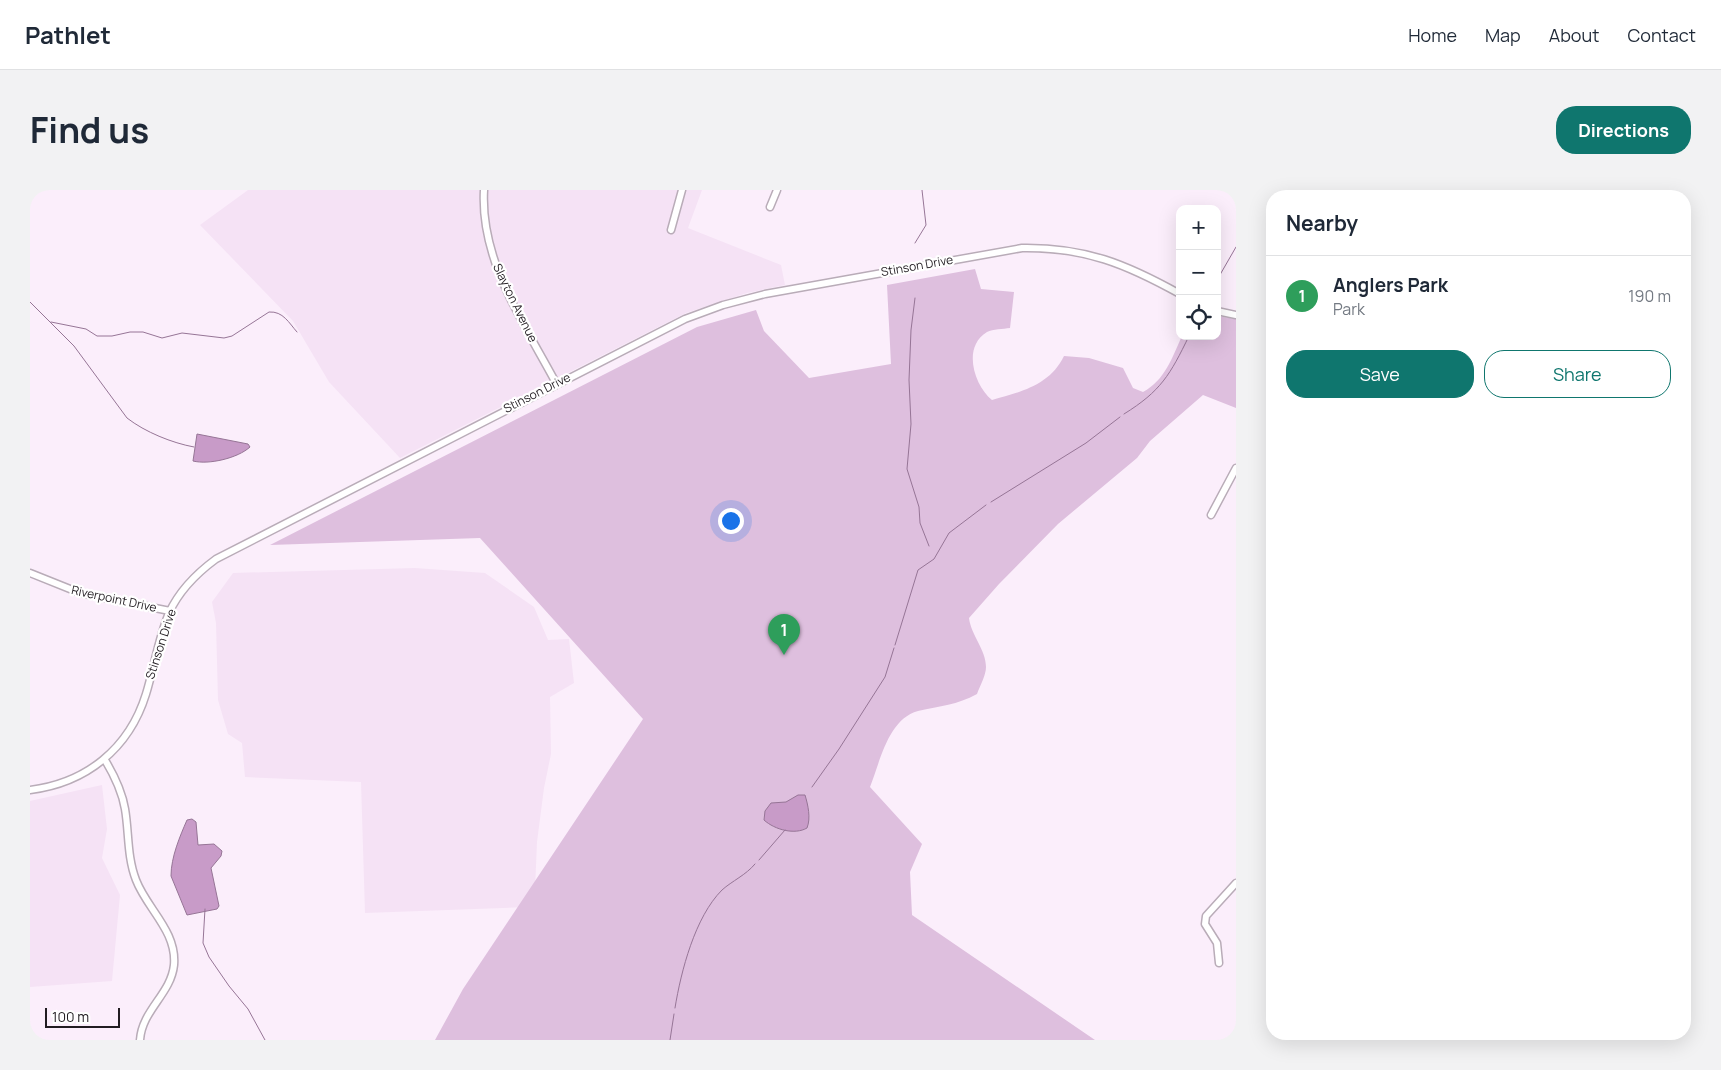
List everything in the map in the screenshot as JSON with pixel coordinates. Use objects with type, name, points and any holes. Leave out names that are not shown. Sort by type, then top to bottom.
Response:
[{"type":"street","name":"Slayton Avenue","points":[[484,190],[485,227],[494,261],[556,383]]},
{"type":"street","points":[[671,230],[682,190]]},
{"type":"street","points":[[770,206],[777,190]]},
{"type":"street","name":"Stinson Drive","points":[[30,790],[67,782],[89,771],[105,760],[130,731],[140,711],[170,611],[189,583],[206,566],[224,554],[658,331],[723,305],[765,294],[1006,250],[1044,248],[1094,255],[1126,266],[1176,292]]},
{"type":"street","points":[[1221,312],[1236,315]]},
{"type":"street","points":[[1211,515],[1236,468]]},
{"type":"street","name":"Riverpoint Drive","points":[[30,572],[52,583],[80,593],[170,611]]},
{"type":"street","points":[[105,760],[122,796],[131,863],[136,882],[163,924],[173,950],[171,978],[145,1018],[140,1040]]},
{"type":"street","points":[[1219,963],[1217,943],[1205,924],[1206,916],[1236,883]]},
{"type":"shaded area","points":[[248,190],[702,190],[688,228],[781,265],[785,285],[747,293],[686,313],[400,458],[329,382],[293,321],[200,225]]},
{"type":"shaded area","points":[[975,269],[981,289],[1014,292],[1010,328],[987,332],[979,339],[973,356],[976,376],[980,385],[992,400],[1014,394],[1043,381],[1058,366],[1064,356],[1089,358],[1123,368],[1133,388],[1143,392],[1151,387],[1162,375],[1180,340],[1221,340],[1221,317],[1236,319],[1236,408],[1203,395],[1150,441],[1137,458],[1058,524],[999,584],[969,618],[986,667],[977,694],[955,703],[918,711],[899,723],[886,743],[870,787],[922,844],[910,872],[912,915],[1095,1040],[435,1040],[463,989],[643,719],[480,538],[270,545],[697,327],[756,310],[764,331],[809,378],[891,364],[887,285]]},
{"type":"shaded area","points":[[197,434],[248,444],[250,447],[223,460],[193,461]]},
{"type":"shaded area","points":[[415,568],[485,573],[534,607],[548,640],[569,639],[574,683],[550,697],[551,754],[544,788],[537,842],[535,890],[527,907],[365,913],[361,782],[245,777],[242,743],[228,734],[218,700],[216,623],[212,602],[233,573]]},
{"type":"shaded area","points":[[102,785],[107,829],[102,858],[120,895],[112,981],[30,987],[30,801]]},
{"type":"shaded area","points":[[798,795],[805,795],[809,816],[807,828],[797,831],[779,829],[764,820],[765,811],[771,803],[786,802]]},
{"type":"shaded area","points":[[192,819],[196,822],[198,845],[214,844],[222,851],[221,856],[211,868],[219,906],[217,909],[187,915],[171,876],[174,854],[179,840],[187,820]]},
{"type":"waterway","points":[[915,243],[926,225],[922,190]]},
{"type":"waterway","points":[[1221,273],[1236,247]]},
{"type":"waterway","points":[[915,298],[911,330],[909,380],[911,424],[907,469],[919,507],[920,523],[929,546]]},
{"type":"waterway","points":[[30,302],[74,346],[127,418],[159,436],[194,447]]},
{"type":"waterway","points":[[51,322],[86,329],[97,336],[143,332],[162,338],[182,333],[224,338],[232,336],[269,312],[274,312],[288,321],[297,332]]},
{"type":"waterway","points":[[1124,414],[1147,398],[1163,381],[1170,372],[1187,340]]},
{"type":"waterway","points":[[991,502],[1086,443],[1120,417]]},
{"type":"waterway","points":[[895,645],[918,570],[934,559],[949,533],[986,505]]},
{"type":"waterway","points":[[812,787],[885,677],[894,648]]},
{"type":"waterway","points":[[759,860],[785,830]]},
{"type":"waterway","points":[[675,1008],[685,962],[704,915],[712,901],[722,890],[755,864]]},
{"type":"waterway","points":[[205,909],[203,943],[209,957],[248,1009],[265,1040]]},
{"type":"waterway","points":[[670,1040],[674,1014]]},
{"type":"place","name":"Anglers Park","points":[[784,655]]}]
